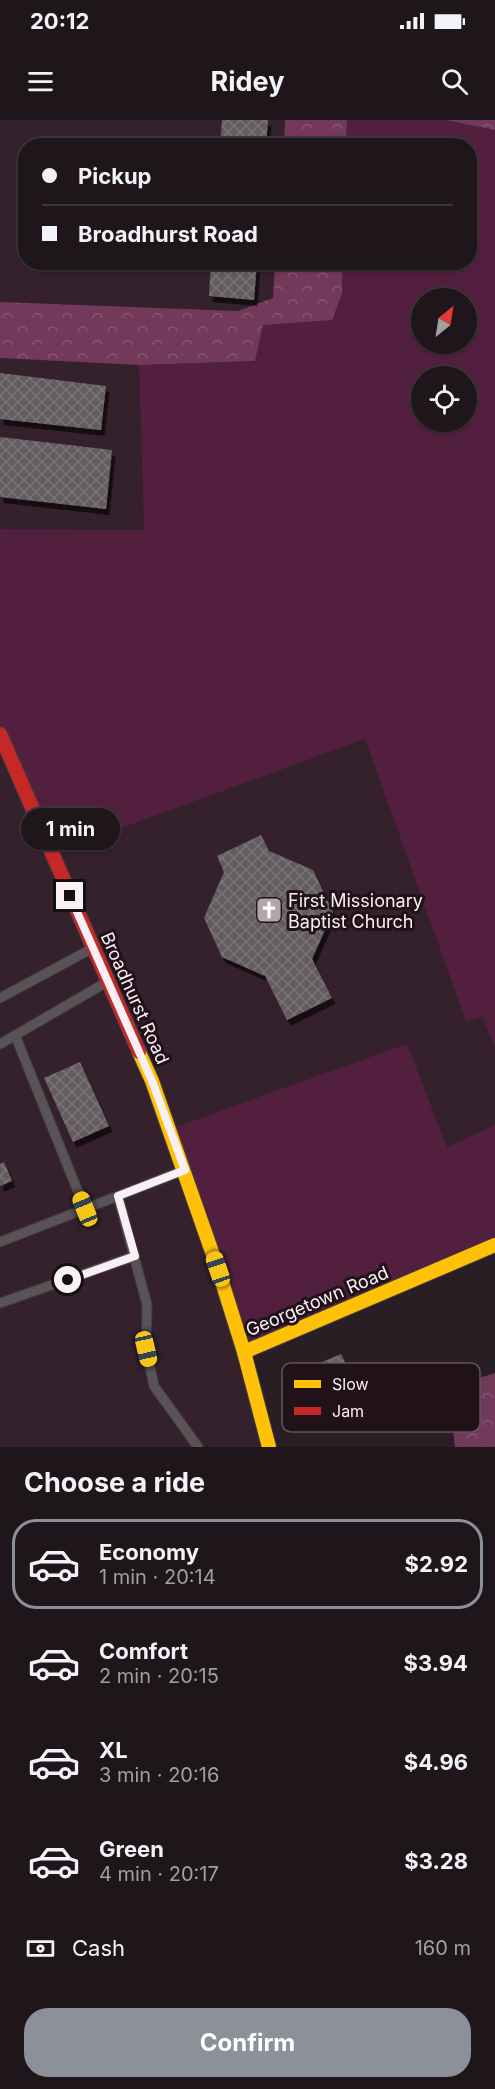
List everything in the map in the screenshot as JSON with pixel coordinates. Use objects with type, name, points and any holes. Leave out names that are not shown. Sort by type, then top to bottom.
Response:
[{"type":"street","name":"Broadhurst Road","points":[[0,734],[152,1081],[185,1170],[244,1352]]},
{"type":"street","name":"Georgetown Road","points":[[269,1447],[244,1352],[495,1245]]},
{"type":"lane","points":[[0,998],[93,947]]},
{"type":"lane","points":[[0,1044],[108,982]]},
{"type":"lane","points":[[15,1035],[85,1209]]},
{"type":"lane","points":[[0,1242],[185,1170]]},
{"type":"lane","points":[[118,1196],[147,1305],[146,1349],[154,1386],[198,1447]]},
{"type":"lane","points":[[0,1303],[135,1256]]},
{"type":"shaded area","points":[[0,120],[285,120],[284,138],[18,138],[18,270],[275,270],[273,298],[238,311],[0,302]]},
{"type":"shaded area","points":[[347,120],[445,120],[495,130],[495,1047],[482,1017],[466,1022],[365,739],[52,853],[0,735],[0,529],[144,530],[139,365],[255,361],[263,325],[342,293],[342,270],[477,270],[477,138],[346,138]]},
{"type":"shaded area","points":[[0,358],[139,365],[144,530],[0,529]]},
{"type":"shaded area","points":[[0,734],[52,852],[365,739],[466,1022],[482,1017],[495,1047],[495,1125],[447,1147],[170,1129],[269,1447],[0,1447]]},
{"type":"shaded area","points":[[407,1044],[447,1147],[495,1125],[495,1245],[244,1352],[170,1129]]},
{"type":"green space","points":[[285,120],[347,120],[346,138],[284,138]]},
{"type":"green space","points":[[445,120],[495,120],[495,130]]},
{"type":"green space","points":[[275,270],[342,270],[342,293],[332,320],[263,325],[255,361],[139,365],[0,358],[0,302],[238,311],[273,298]]},
{"type":"green space","points":[[495,1373],[495,1447],[455,1447],[453,1432],[480,1432],[480,1378]]},
{"type":"building","points":[[222,120],[268,120],[267,138],[221,138]]},
{"type":"building","points":[[211,270],[256,270],[254,300],[209,296]]},
{"type":"building","points":[[0,373],[106,386],[101,430],[0,419]]},
{"type":"building","points":[[0,437],[112,450],[106,509],[0,497]]},
{"type":"building","points":[[261,835],[269,851],[313,870],[333,912],[312,959],[332,998],[287,1020],[265,976],[222,957],[204,918],[224,872],[217,856]]},
{"type":"building","points":[[80,1062],[109,1126],[73,1142],[44,1078]]},
{"type":"building","points":[[4,1162],[12,1181],[0,1186],[0,1164]]},
{"type":"building","points":[[341,1354],[345,1363],[320,1363]]},
{"type":"traffic: slow","points":[[139,1052],[152,1081],[218,1269],[244,1352],[269,1447]]},
{"type":"traffic: slow","points":[[244,1352],[495,1245]]},
{"type":"traffic: jam","points":[[0,734],[139,1052]]},
{"type":"place","name":"First Missionary Baptist Church","points":[[269,910]]},
{"type":"route","points":[[68,1280],[135,1256],[118,1196],[185,1170],[152,1081],[70,896]]}]
